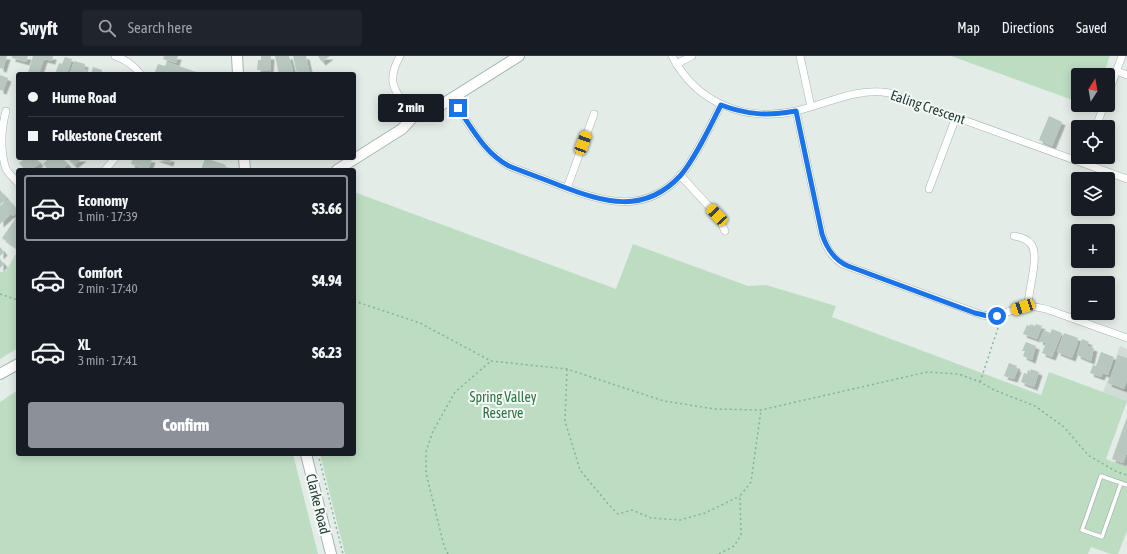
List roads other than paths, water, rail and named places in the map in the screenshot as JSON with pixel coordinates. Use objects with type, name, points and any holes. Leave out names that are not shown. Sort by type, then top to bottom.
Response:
[{"type":"street","points":[[115,56],[123,59],[135,67],[139,72]]},
{"type":"street","points":[[237,56],[238,72]]},
{"type":"street","points":[[400,56],[394,70],[393,83],[413,117]]},
{"type":"street","points":[[356,158],[402,129],[413,117],[430,112],[519,56]]},
{"type":"street","name":"Ealing Crescent","points":[[672,56],[681,71],[697,89],[721,105],[741,112],[776,114],[796,111],[861,92],[880,91],[894,94],[956,117],[1071,156]]},
{"type":"street","points":[[676,64],[692,56]]},
{"type":"street","points":[[800,56],[811,107]]},
{"type":"street","points":[[1115,76],[1122,56]]},
{"type":"street","points":[[1117,71],[1127,75]]},
{"type":"street","points":[[452,98],[482,145],[494,157],[509,166],[584,194],[610,201],[623,202],[645,199],[662,190],[680,175],[699,146],[721,105]]},
{"type":"street","points":[[6,111],[1,128],[0,155],[6,169],[16,180]]},
{"type":"street","points":[[796,111],[822,234],[827,247],[834,257],[848,266],[975,313],[988,316],[1003,314],[1028,306],[1050,310],[1127,338]]},
{"type":"street","points":[[567,188],[594,114]]},
{"type":"street","points":[[930,189],[956,117]]},
{"type":"street","points":[[107,168],[113,160]]},
{"type":"street","points":[[340,168],[353,160]]},
{"type":"street","name":"Ealing Crescent","points":[[1092,164],[1127,179]]},
{"type":"street","points":[[680,175],[717,215],[725,231]]},
{"type":"street","points":[[1014,236],[1027,240],[1031,243],[1034,251],[1035,259],[1028,306]]},
{"type":"street","points":[[0,374],[16,365]]},
{"type":"street","name":"Clarke Road","points":[[306,456],[331,554]]},
{"type":"lane","points":[[1122,483],[1102,537],[1082,530],[1101,476],[1122,483],[1127,485]]},
{"type":"park label","name":"Spring Valley Reserve","points":[[503,406]]}]
